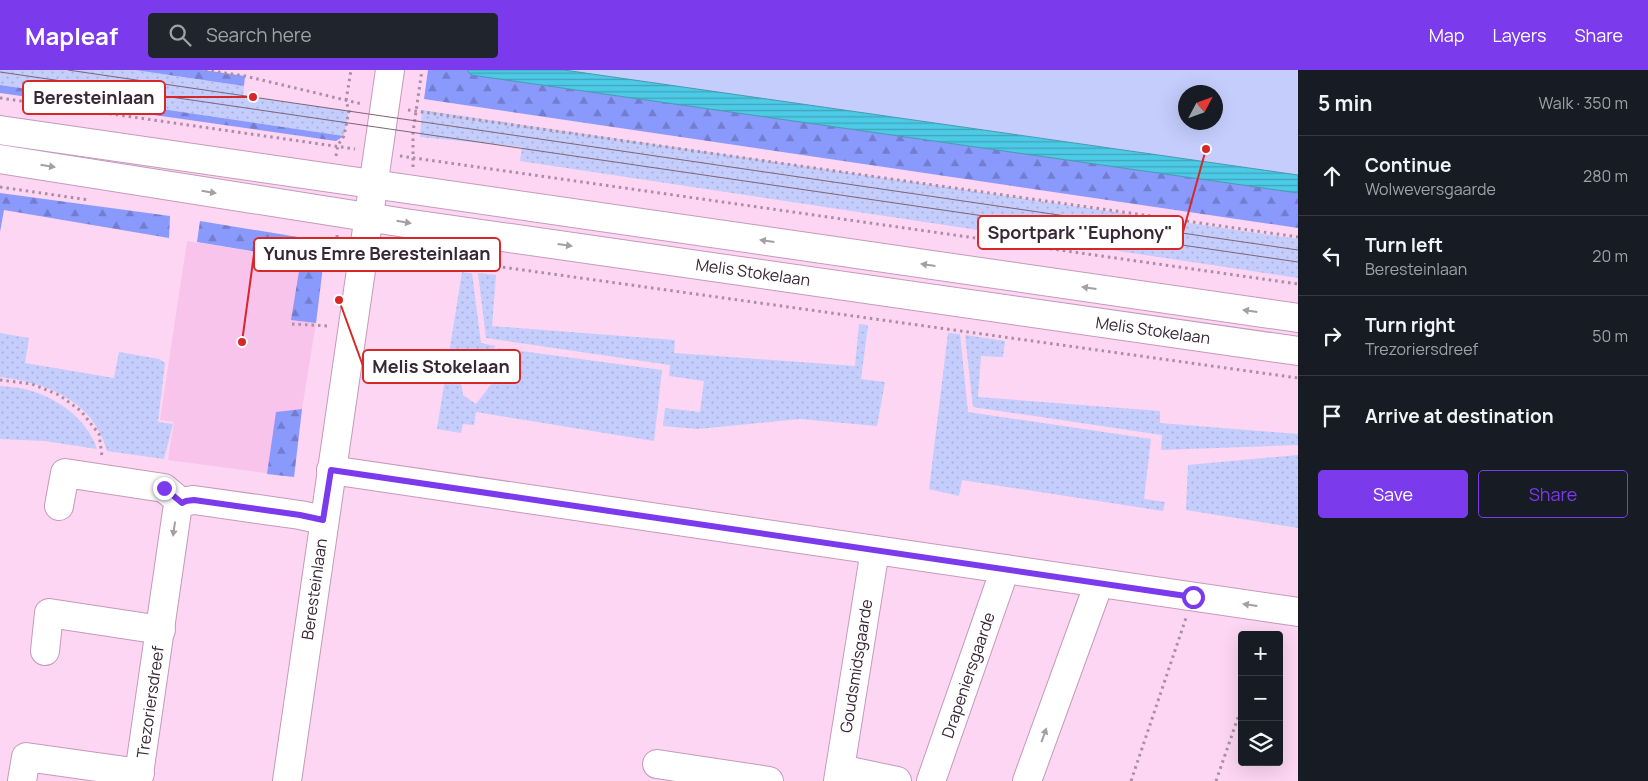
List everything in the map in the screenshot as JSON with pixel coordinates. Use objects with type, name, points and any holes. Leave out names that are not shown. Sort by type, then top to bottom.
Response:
[{"type":"street","name":"Beresteinlaan","points":[[286,781],[323,520],[374,185],[362,147],[368,105],[390,70]]},
{"type":"street","name":"Melis Stokelaan","points":[[0,130],[1298,318]]},
{"type":"street","name":"Melis Stokelaan","points":[[0,158],[337,224],[368,217],[1298,351]]},
{"type":"street","points":[[331,470],[1298,612]]},
{"type":"street","points":[[59,506],[65,473],[164,488],[182,503],[194,500],[323,520]]},
{"type":"street","name":"Trezoriersdreef","points":[[22,781],[26,757],[139,777],[177,511],[182,503]]},
{"type":"street","name":"Goudsmidsgaarde","points":[[839,775],[875,550]]},
{"type":"street","name":"Drapeniersgaarde","points":[[931,781],[1005,569]]},
{"type":"street","points":[[1027,781],[1099,583]]},
{"type":"street","name":"Trezoriersdreef","points":[[45,651],[49,613],[161,630]]},
{"type":"street","points":[[657,764],[768,781]]},
{"type":"street","points":[[839,775],[897,781]]},
{"type":"path","points":[[205,70],[245,76],[368,105],[1298,238]]},
{"type":"path","points":[[0,98],[362,147],[518,174],[1298,284]]},
{"type":"path","points":[[343,181],[362,147]]},
{"type":"path","points":[[386,251],[1298,378]]},
{"type":"path","points":[[292,324],[328,326]]},
{"type":"path","points":[[0,380],[32,384],[58,395],[81,412],[99,434],[106,478]]},
{"type":"path","points":[[1131,781],[1188,610]]},
{"type":"path","points":[[1216,781],[1238,718]]},
{"type":"shaded area","points":[[0,70],[135,70],[244,86],[243,96],[349,111],[344,136],[0,85]]},
{"type":"shaded area","points":[[467,70],[564,70],[1298,175],[1298,193],[471,75]]},
{"type":"shaded area","points":[[564,70],[1298,70],[1298,175]]},
{"type":"shaded area","points":[[422,110],[1298,239],[1298,278],[520,161],[522,147],[420,137]]},
{"type":"shaded area","points":[[187,241],[301,259],[323,266],[294,477],[168,460],[174,422],[160,420]]},
{"type":"shaded area","points":[[462,272],[472,273],[481,343],[495,346],[494,354],[485,364],[477,359],[461,383],[463,395],[476,404],[499,374],[491,367],[498,355],[498,348],[662,370],[654,441],[476,412],[474,425],[463,424],[461,433],[437,429]]},
{"type":"shaded area","points":[[478,273],[496,275],[492,326],[675,340],[674,353],[855,366],[859,324],[868,325],[861,379],[885,382],[877,426],[800,419],[698,429],[663,426],[665,408],[700,412],[704,381],[669,376],[670,365],[486,338]]},
{"type":"shaded area","points":[[0,333],[29,338],[25,363],[114,378],[119,352],[159,359],[165,363],[158,422],[173,424],[164,459],[107,451],[100,433],[91,419],[66,397],[35,384],[0,377]]},
{"type":"shaded area","points":[[948,333],[960,334],[968,412],[1151,439],[1144,499],[1165,502],[1163,511],[962,480],[959,496],[929,489]]},
{"type":"shaded area","points":[[965,335],[1005,341],[1003,357],[981,356],[978,397],[1160,411],[1160,423],[1298,434],[1298,445],[1161,450],[1162,435],[973,407]]},
{"type":"shaded area","points":[[0,386],[36,392],[58,403],[78,418],[86,428],[97,449],[45,441],[0,439]]},
{"type":"shaded area","points":[[1298,455],[1298,528],[1186,510],[1188,465]]},
{"type":"green space","points":[[135,70],[203,70],[245,76],[244,86]]},
{"type":"green space","points":[[428,70],[467,70],[471,75],[1298,193],[1298,228],[424,99]]},
{"type":"green space","points":[[0,85],[344,136],[336,141],[0,93]]},
{"type":"green space","points":[[0,193],[170,216],[169,238],[4,210],[0,232]]},
{"type":"green space","points":[[200,221],[322,241],[323,266],[316,323],[291,320],[301,259],[197,242]]},
{"type":"green space","points":[[302,409],[294,477],[267,474],[276,412]]},
{"type":"tram line","points":[[68,70],[1298,250]]},
{"type":"tram line","points":[[0,72],[1298,262]]},
{"type":"place","name":"Beresteinlaan","points":[[253,97]]},
{"type":"place","name":"Sportpark ''Euphony\"","points":[[1206,149]]},
{"type":"place","name":"Melis Stokelaan","points":[[339,300]]},
{"type":"place","name":"Yunus Emre Beresteinlaan","points":[[242,342]]},
{"type":"route","points":[[164,488],[182,503],[194,500],[323,520],[331,470],[1193,597]]}]
